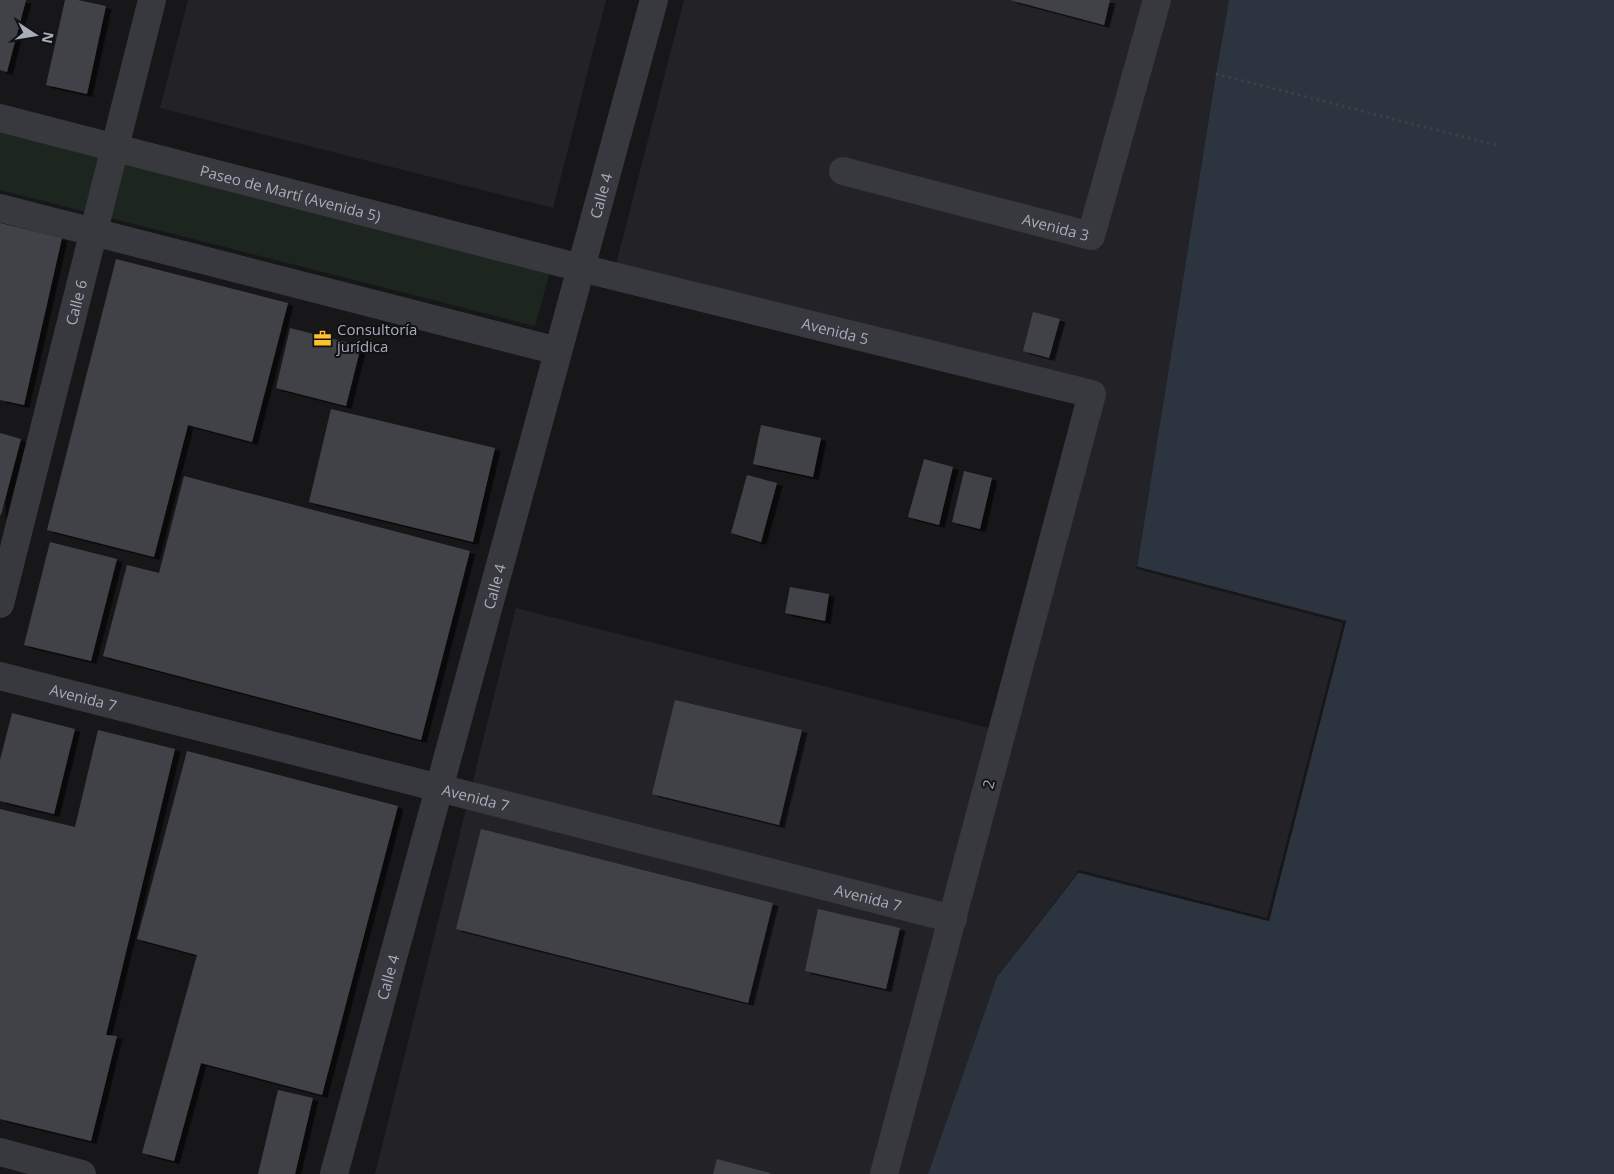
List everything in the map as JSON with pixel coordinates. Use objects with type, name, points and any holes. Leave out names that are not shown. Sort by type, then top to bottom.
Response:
[{"type":"street","name":"Calle 6","points":[[0,604],[152,0]]},
{"type":"street","name":"Calle 4","points":[[334,1174],[654,0]]},
{"type":"street","name":"Avenida 3","points":[[843,172],[1091,236],[1157,0]]},
{"type":"street","name":"Paseo de Martí (Avenida 5)","points":[[0,118],[581,268]]},
{"type":"street","points":[[0,208],[558,351]]},
{"type":"street","name":"Avenida 5","points":[[581,268],[1092,394]]},
{"type":"street","name":"2","points":[[884,1174],[1092,394]]},
{"type":"street","name":"Avenida 7","points":[[0,676],[953,919]]},
{"type":"street","points":[[0,1152],[82,1174]]},
{"type":"path","points":[[1216,74],[1496,145]]},
{"type":"shaded area","points":[[188,0],[606,0],[553,208],[160,108]]},
{"type":"shaded area","points":[[684,0],[1229,0],[1137,567],[1346,621],[1269,921],[1078,872],[997,977],[928,1174],[375,1174],[516,608],[1005,732],[1104,395],[615,268]]},
{"type":"shaded area","points":[[1229,0],[1614,0],[1614,1174],[928,1174],[997,977],[1079,872],[1269,921],[1346,621],[1137,567]]},
{"type":"shaded area","points":[[0,132],[550,271],[535,326],[0,190]]},
{"type":"pier","points":[[1135,566],[1346,621],[1269,921],[1076,872],[1079,870],[1267,918],[1343,623],[1137,569]]},
{"type":"building","points":[[0,0],[26,0],[7,72],[0,70]]},
{"type":"building","points":[[65,0],[78,0],[106,6],[87,94],[46,85]]},
{"type":"building","points":[[1010,0],[1110,0],[1104,25]]},
{"type":"building","points":[[0,223],[62,238],[24,405],[0,400]]},
{"type":"building","points":[[116,259],[288,303],[252,442],[188,425],[154,557],[47,530]]},
{"type":"building","points":[[1033,312],[1060,319],[1049,358],[1023,351]]},
{"type":"building","points":[[290,328],[361,346],[346,406],[276,388]]},
{"type":"building","points":[[331,409],[495,448],[473,542],[309,502]]},
{"type":"building","points":[[761,425],[821,438],[813,477],[753,464]]},
{"type":"building","points":[[0,433],[21,439],[1,515],[0,515]]},
{"type":"building","points":[[924,459],[953,467],[939,525],[908,517]]},
{"type":"building","points":[[964,471],[992,478],[980,529],[952,522]]},
{"type":"building","points":[[747,475],[777,483],[761,542],[731,533]]},
{"type":"building","points":[[184,476],[470,551],[421,740],[103,656],[127,565],[159,573]]},
{"type":"building","points":[[50,542],[117,559],[91,661],[24,645]]},
{"type":"building","points":[[790,587],[829,594],[825,621],[785,613]]},
{"type":"building","points":[[675,700],[802,730],[779,825],[652,794]]},
{"type":"building","points":[[12,713],[75,729],[54,814],[0,801],[0,760]]},
{"type":"building","points":[[98,730],[175,749],[106,1035],[117,1036],[91,1141],[0,1119],[0,809],[75,827]]},
{"type":"building","points":[[187,751],[398,806],[322,1095],[201,1063],[174,1161],[142,1153],[197,955],[137,939]]},
{"type":"building","points":[[481,829],[773,903],[748,1003],[456,929]]},
{"type":"building","points":[[818,909],[900,928],[886,989],[805,971]]},
{"type":"building","points":[[278,1090],[313,1098],[295,1174],[258,1174]]},
{"type":"building","points":[[717,1159],[770,1173],[770,1174],[713,1174]]},
{"type":"place","name":"Consultoría jurídica","points":[[323,338]]}]
